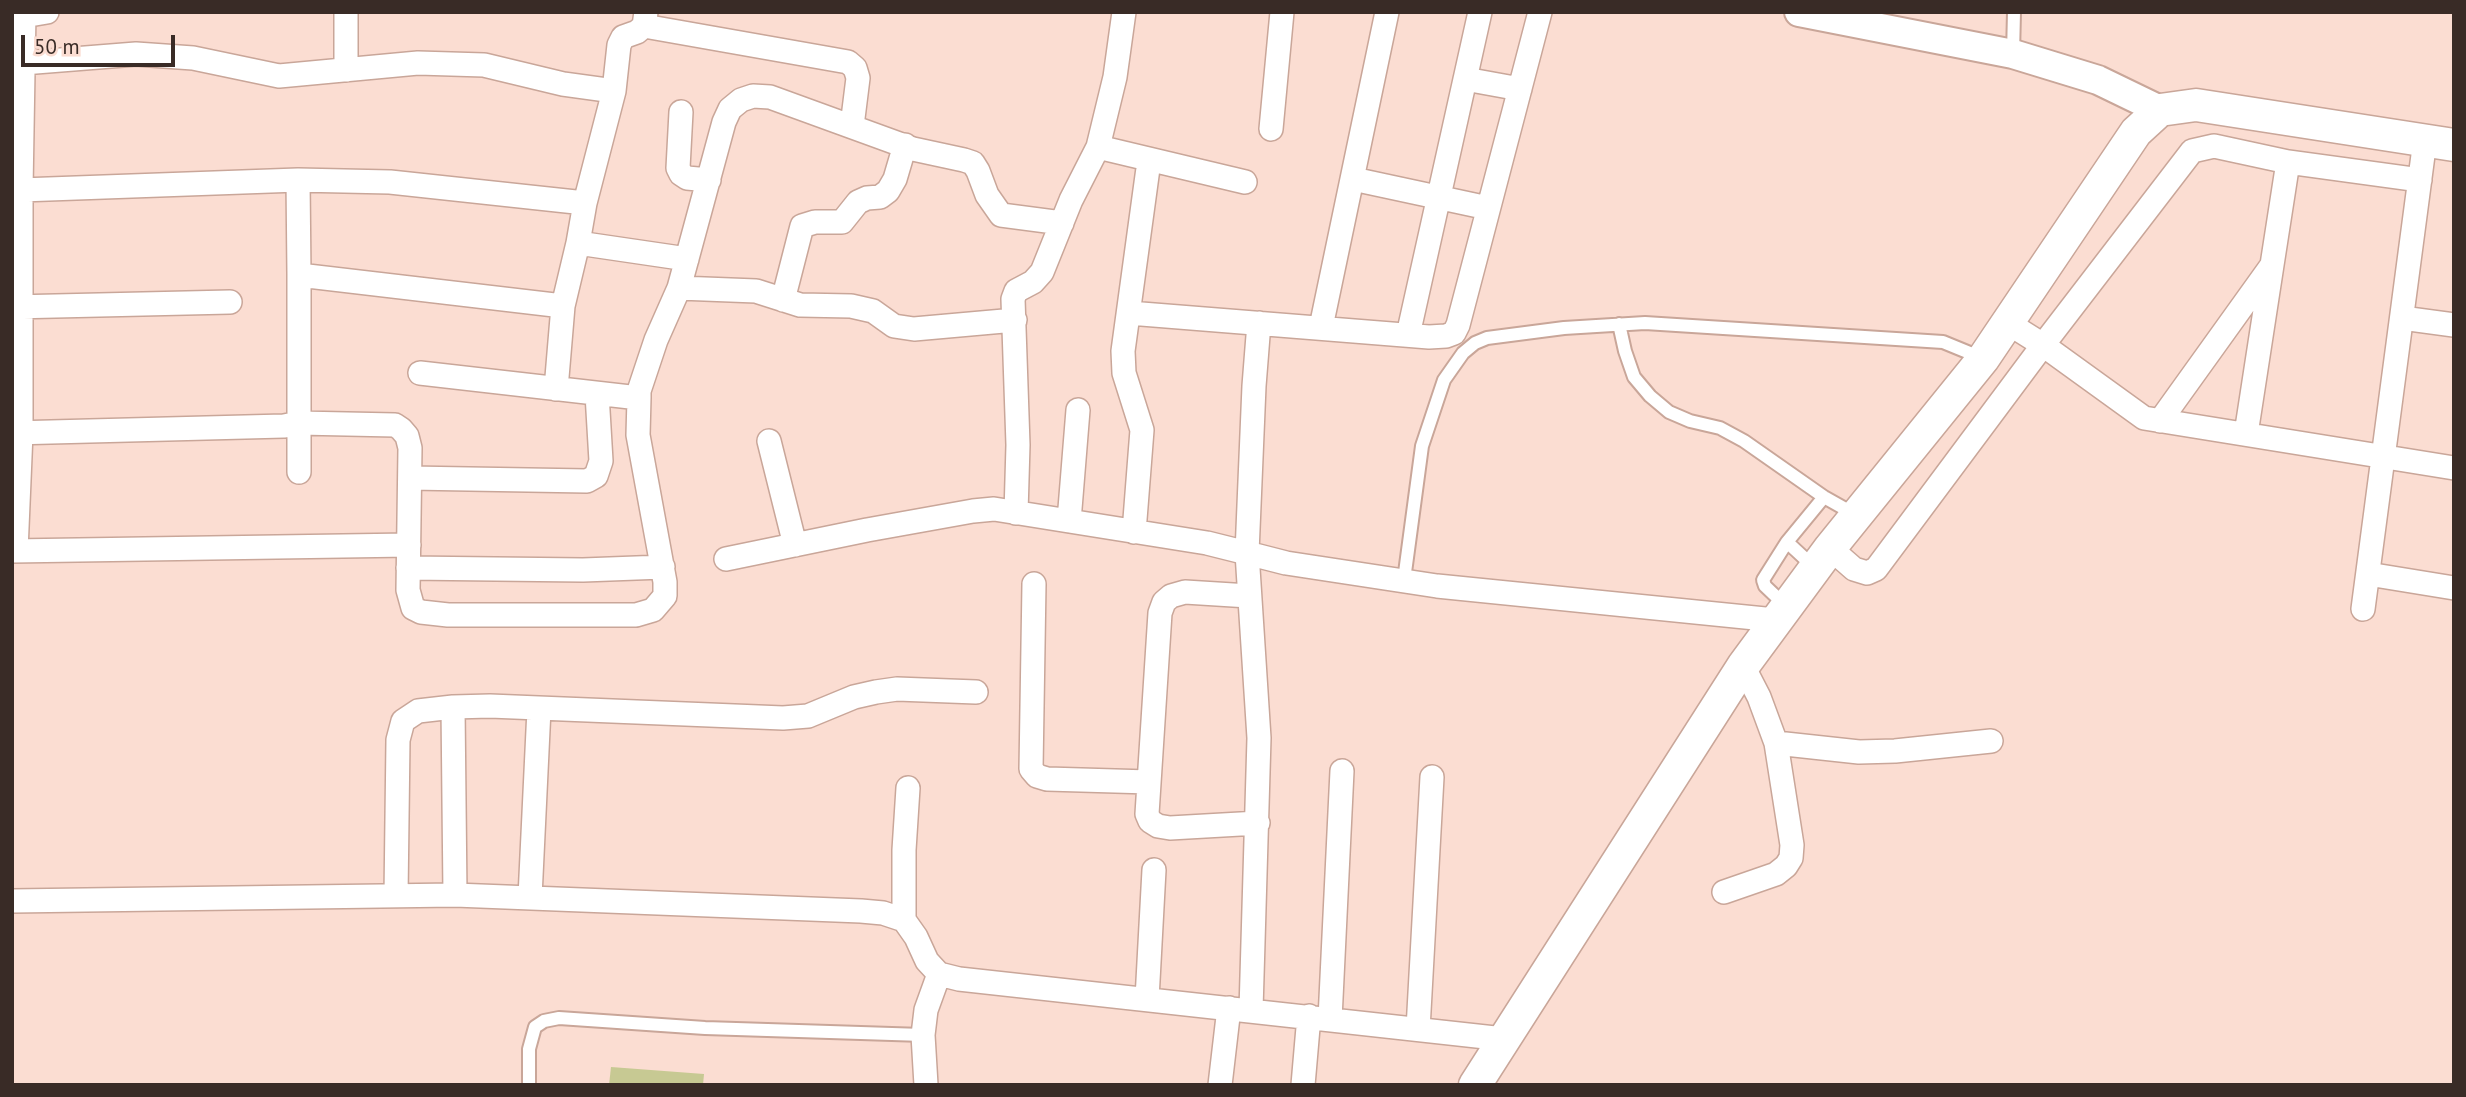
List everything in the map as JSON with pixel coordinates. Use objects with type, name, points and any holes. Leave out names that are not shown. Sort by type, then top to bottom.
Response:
[{"type":"main road","points":[[1475,1085],[1743,666],[1856,515],[1983,359],[2136,132],[2160,110],[2196,105],[2446,142]]},
{"type":"street","points":[[47,12],[20,15],[23,63],[14,551],[409,545]]},
{"type":"street","points":[[346,12],[346,70]]},
{"type":"street","points":[[1016,513],[1018,445],[1013,299],[1016,292],[1033,282],[1042,272],[1071,200],[1098,147],[1115,77],[1124,12]]},
{"type":"street","points":[[1271,129],[1283,12]]},
{"type":"street","points":[[1321,327],[1387,12]]},
{"type":"street","points":[[1408,335],[1480,12]]},
{"type":"street","points":[[1129,313],[1437,337],[1454,333],[1540,12]]},
{"type":"street","points":[[1799,12],[2013,54],[2098,80],[2160,110]]},
{"type":"street","points":[[555,389],[563,306],[585,203],[614,91],[619,46],[623,37],[637,32],[645,19],[848,62],[855,68],[858,78],[852,126]]},
{"type":"street","points":[[23,63],[136,54],[193,58],[279,76],[418,63],[484,65],[564,84],[614,91]]},
{"type":"street","points":[[1465,79],[1520,89]]},
{"type":"street","points":[[17,433],[284,426],[299,423],[395,425],[407,436],[410,448],[408,590],[413,608],[421,612],[448,615],[636,615],[653,610],[665,596],[663,567],[638,435],[639,398],[656,340],[679,288],[724,122],[730,109],[741,100],[753,96],[770,97],[905,145],[973,163],[987,195],[1001,215],[1062,223]]},
{"type":"street","points":[[681,112],[678,168],[687,178],[709,180]]},
{"type":"street","points":[[2363,609],[2420,180],[2446,142]]},
{"type":"street","points":[[783,300],[802,226],[815,222],[842,222],[858,202],[880,197],[888,191],[895,179],[905,145]]},
{"type":"street","points":[[1823,558],[1867,573],[1876,569],[2043,345],[2192,152],[2214,146],[2288,162],[2420,180]]},
{"type":"street","points":[[1098,147],[1245,182]]},
{"type":"street","points":[[1135,532],[1142,430],[1123,365],[1123,351],[1150,161]]},
{"type":"street","points":[[2246,434],[2288,162]]},
{"type":"street","points":[[1353,179],[1488,208]]},
{"type":"street","points":[[20,190],[298,180],[390,182],[585,203]]},
{"type":"street","points":[[298,180],[299,472]]},
{"type":"street","points":[[578,243],[687,259]]},
{"type":"street","points":[[2160,421],[2272,265]]},
{"type":"street","points":[[299,275],[563,306]]},
{"type":"street","points":[[679,288],[756,291],[800,305],[851,306],[873,311],[894,326],[914,329],[1014,320]]},
{"type":"street","points":[[17,307],[230,302]]},
{"type":"street","points":[[2402,318],[2454,325]]},
{"type":"street","points":[[1220,1085],[1240,1009],[1258,823],[1259,738],[1247,553],[1259,323]]},
{"type":"street","points":[[2008,323],[2144,418],[2454,468]]},
{"type":"street","points":[[420,373],[639,398]]},
{"type":"street","points":[[410,478],[587,481],[596,477],[601,461],[597,394]]},
{"type":"street","points":[[1069,521],[1078,410]]},
{"type":"street","points":[[769,441],[795,545]]},
{"type":"street","points":[[726,559],[995,509],[1207,543],[1286,563],[1404,580],[1781,613]]},
{"type":"street","points":[[408,568],[583,570],[663,567]]},
{"type":"street","points":[[2368,574],[2454,588]]},
{"type":"street","points":[[1034,584],[1031,769],[1037,776],[1047,779],[1149,782]]},
{"type":"street","points":[[1249,596],[1185,592],[1171,596],[1164,602],[1160,613],[1147,814],[1150,821],[1158,826],[1170,828],[1258,823]]},
{"type":"street","points":[[1724,892],[1776,874],[1791,858],[1792,845],[1776,743],[1759,697],[1743,666]]},
{"type":"street","points":[[396,896],[398,740],[403,721],[418,711],[489,706],[783,718],[808,716],[854,697],[897,689],[976,692]]},
{"type":"street","points":[[453,707],[455,895]]},
{"type":"street","points":[[530,897],[539,709]]},
{"type":"street","points":[[1776,743],[1883,752],[1991,741]]},
{"type":"street","points":[[1303,1085],[1319,1018],[1342,771]]},
{"type":"street","points":[[1418,1029],[1432,777]]},
{"type":"street","points":[[908,788],[904,850],[904,920],[928,961],[939,974],[959,979],[1504,1039]]},
{"type":"street","points":[[1147,999],[1154,870]]},
{"type":"street","points":[[12,901],[455,895],[861,911],[883,913],[904,920]]},
{"type":"street","points":[[926,1085],[923,1035],[926,1010],[939,974]]},
{"type":"lane","points":[[2013,54],[2014,12]]},
{"type":"lane","points":[[1404,580],[1422,446],[1444,380],[1464,353],[1475,343],[1487,338],[1564,328],[1644,323],[1943,342],[1983,359]]},
{"type":"lane","points":[[1619,324],[1634,377],[1650,396],[1669,412],[1690,421],[1720,428],[1744,441],[1824,497],[1856,515]]},
{"type":"lane","points":[[1781,613],[1763,580],[1787,542],[1824,497]]},
{"type":"lane","points":[[1787,542],[1823,558]]},
{"type":"lane","points":[[529,1085],[529,1049],[535,1027],[544,1021],[559,1018],[705,1028],[923,1035]]},
{"type":"green space","points":[[611,1067],[704,1074],[703,1085],[609,1085]]}]
